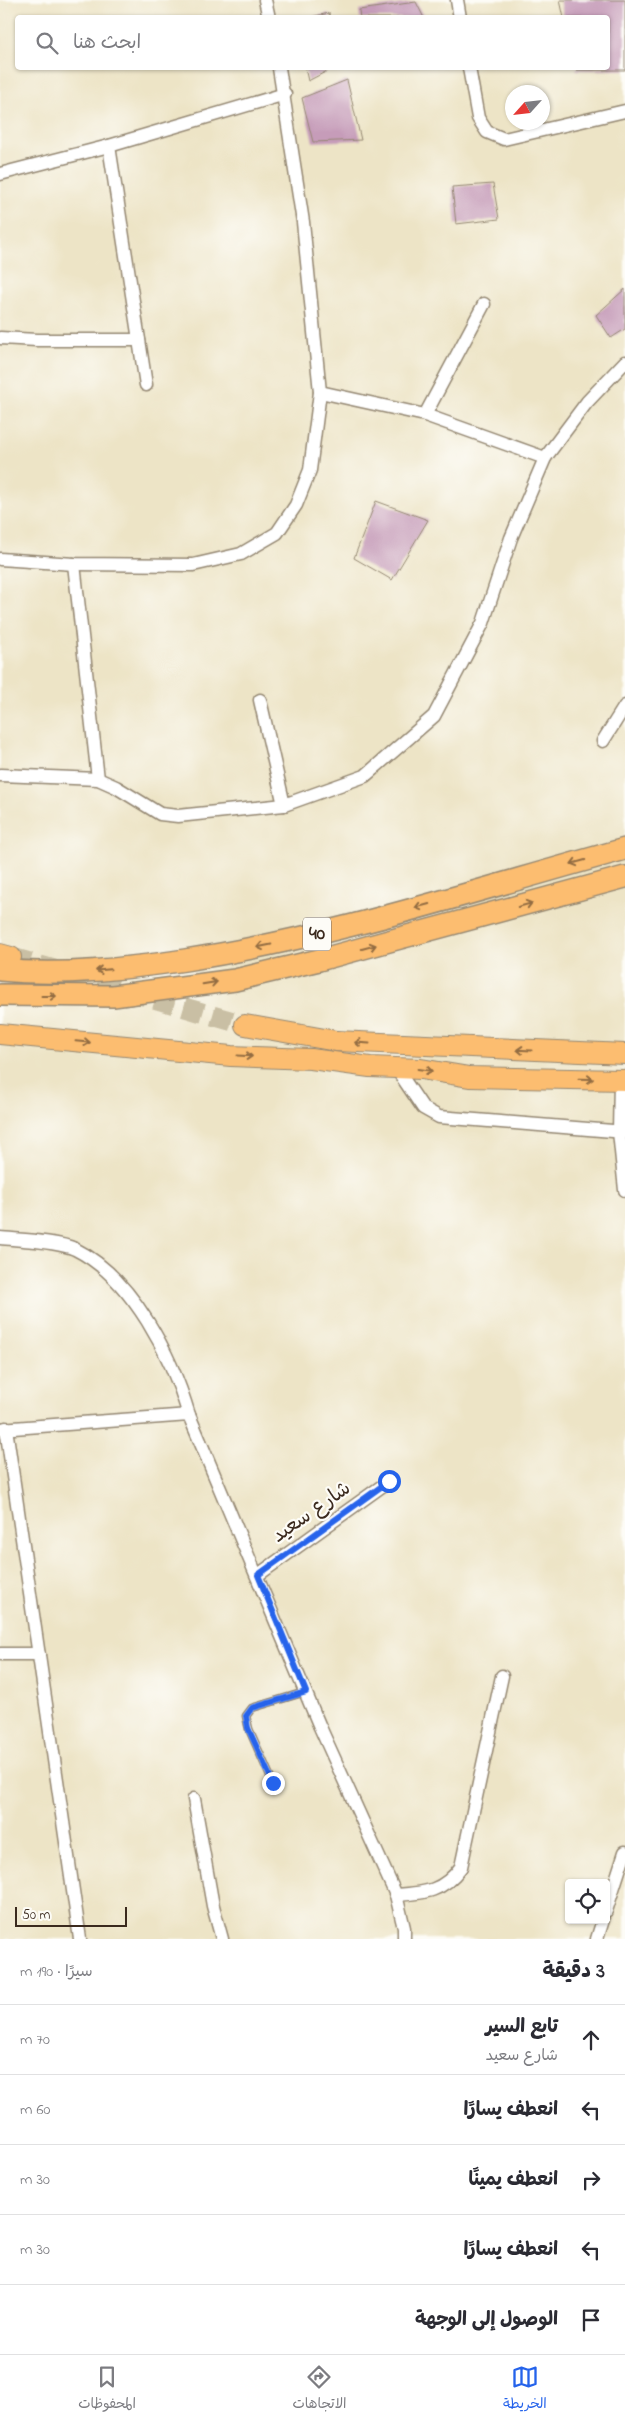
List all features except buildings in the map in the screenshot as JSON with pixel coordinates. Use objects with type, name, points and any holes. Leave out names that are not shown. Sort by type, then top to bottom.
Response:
[{"type":"highway","name":"40","points":[[4,960],[29,973],[83,972],[143,966],[232,952],[329,932],[625,849]]},
{"type":"highway","name":"40","points":[[0,994],[113,996],[235,980],[328,958],[625,878]]},
{"type":"main road","points":[[245,1025],[336,1041],[625,1054]]},
{"type":"main road","points":[[0,1034],[231,1056],[311,1059],[421,1069],[469,1077],[622,1080]]},
{"type":"street","points":[[265,0],[268,15]]},
{"type":"street","points":[[457,0],[460,15]]},
{"type":"street","points":[[0,559],[74,564],[193,565],[241,554],[276,532],[296,505],[310,470],[320,392],[303,222],[285,94],[279,70]]},
{"type":"street","points":[[469,70],[478,118],[487,132],[504,139],[625,111]]},
{"type":"street","points":[[0,174],[109,146],[285,94]]},
{"type":"street","points":[[109,146],[146,385]]},
{"type":"street","points":[[425,415],[484,304]]},
{"type":"street","points":[[0,338],[139,340]]},
{"type":"street","points":[[0,775],[98,779],[160,814],[178,816],[284,805],[365,776],[434,716],[483,623],[511,538],[546,458],[587,402],[625,362]]},
{"type":"street","points":[[320,392],[425,415],[546,458]]},
{"type":"street","points":[[74,564],[98,779]]},
{"type":"street","points":[[260,700],[284,805]]},
{"type":"street","points":[[603,741],[625,706]]},
{"type":"street","points":[[396,1068],[423,1108],[439,1118],[622,1132]]},
{"type":"street","points":[[622,1080],[625,1190]]},
{"type":"street","points":[[0,1238],[35,1241],[74,1249],[106,1271],[143,1314],[180,1383],[189,1416],[225,1503],[396,1895],[404,1928],[404,1939]]},
{"type":"street","points":[[80,1939],[3,1428],[189,1416]]},
{"type":"street","name":"شارع سعيد","points":[[258,1575],[389,1481]]},
{"type":"street","points":[[0,1654],[38,1654]]},
{"type":"street","points":[[396,1895],[434,1890],[451,1880],[461,1867],[502,1676]]},
{"type":"street","points":[[194,1800],[213,1906],[222,1939]]},
{"type":"street","points":[[610,1899],[625,1852]]},
{"type":"street","points":[[597,1939],[602,1924]]},
{"type":"lane","points":[[273,1783],[248,1728],[246,1716],[252,1708],[306,1692]]},
{"type":"tunnel","points":[[11,957],[245,1025]]},
{"type":"route","points":[[273,1783],[248,1728],[246,1716],[252,1708],[306,1692],[258,1575],[389,1481]]}]
